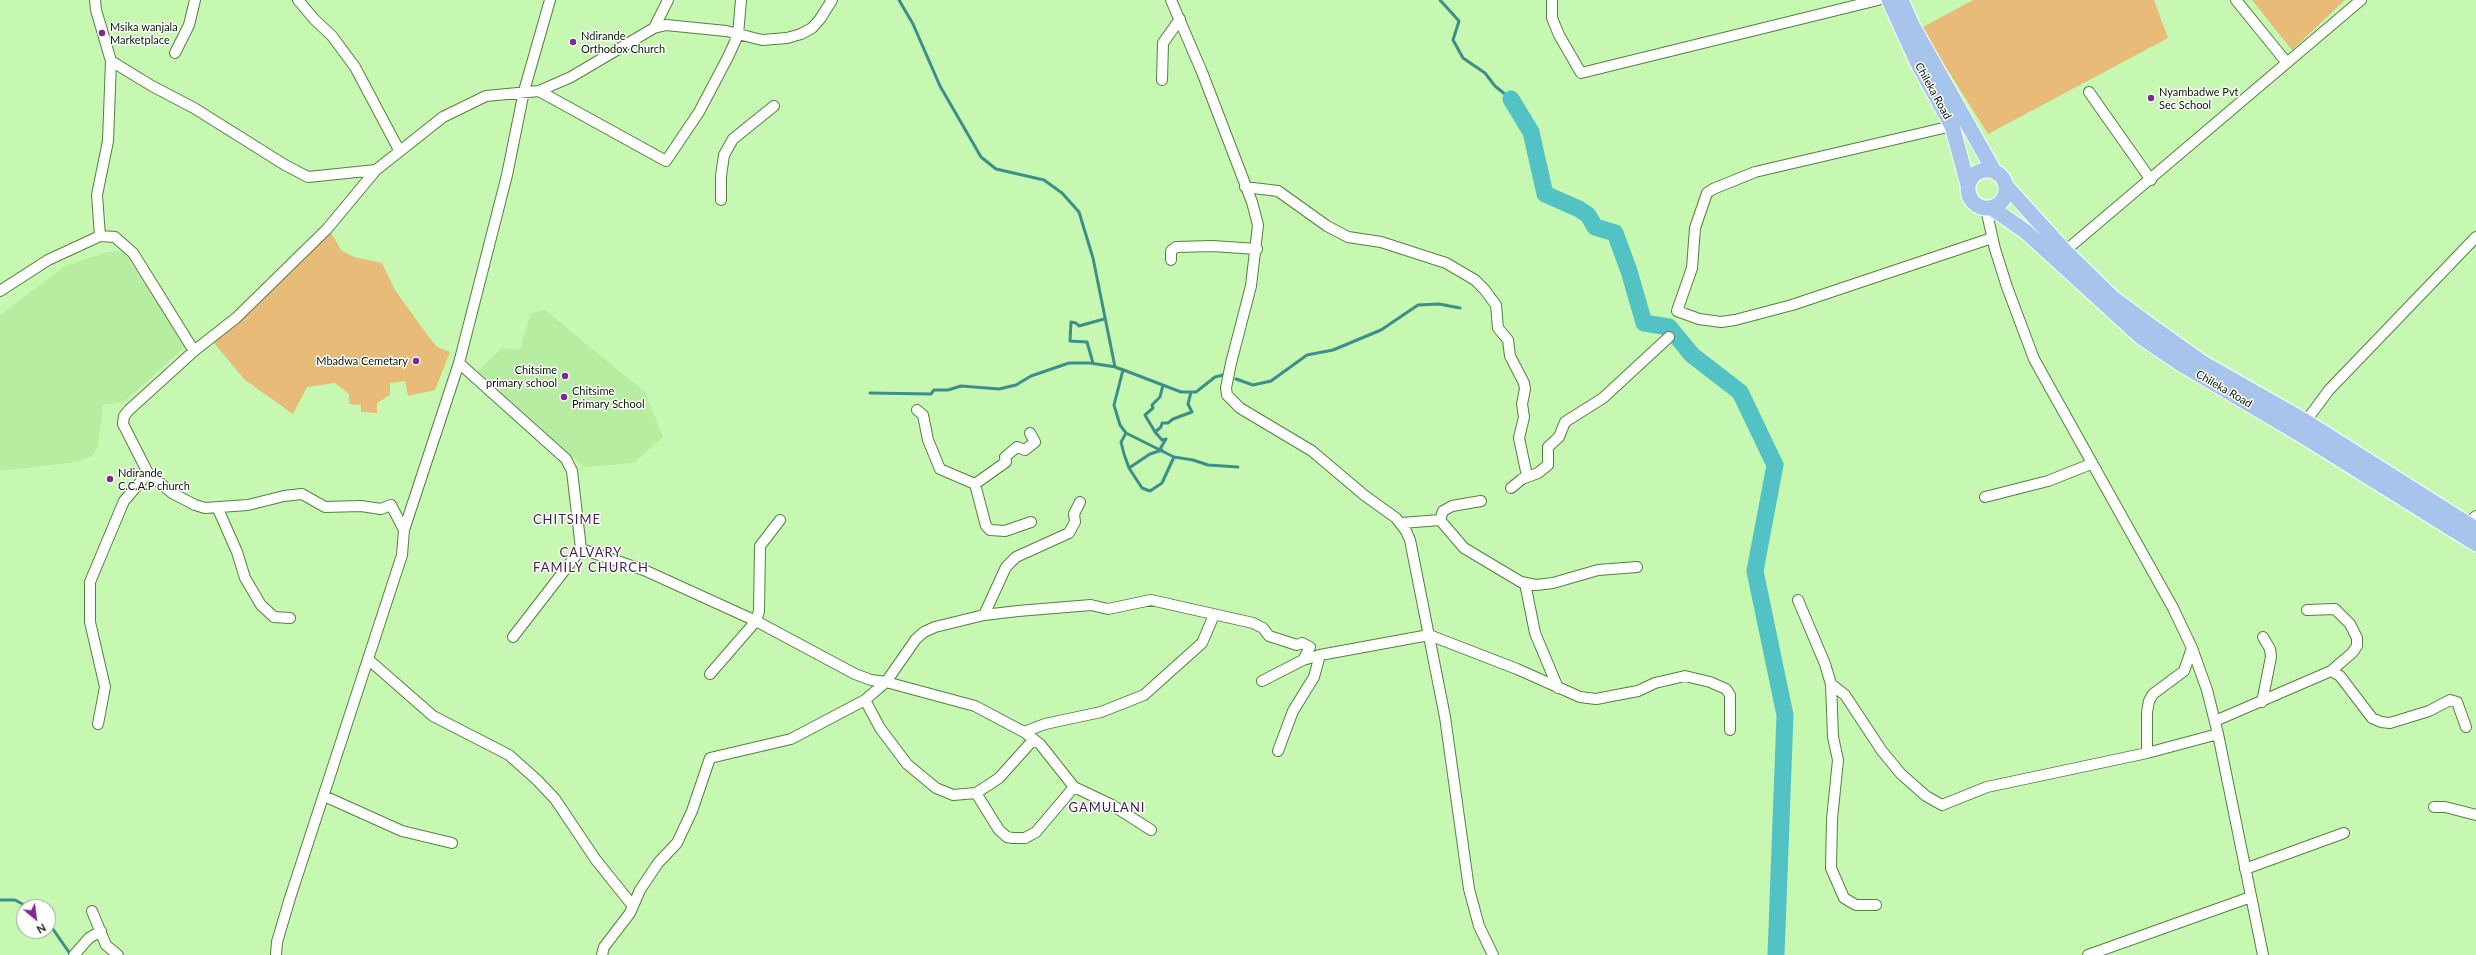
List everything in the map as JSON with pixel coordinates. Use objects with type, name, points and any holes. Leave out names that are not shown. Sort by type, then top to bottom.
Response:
[{"type":"highway","name":"Chileka Road","points":[[1889,0],[1918,64],[1952,126],[1972,201],[1989,208],[2026,232],[2141,337],[2182,364],[2302,427],[2473,523]]},
{"type":"highway","name":"Chileka Road","points":[[1901,0],[1912,25],[1994,171],[2003,177],[2007,187],[2065,251],[2113,298],[2203,363],[2302,427],[2476,544]]},
{"type":"highway","points":[[1968,185],[1978,172],[1994,171]]},
{"type":"highway","points":[[1989,208],[2005,198],[2007,187]]},
{"type":"street","points":[[95,0],[96,10],[111,61],[108,141],[97,195],[100,236]]},
{"type":"street","points":[[175,53],[189,25],[195,0]]},
{"type":"street","points":[[298,0],[314,20],[332,36],[355,67],[399,150]]},
{"type":"street","points":[[276,955],[277,942],[402,555],[404,530],[459,363],[507,175],[524,91],[550,0]]},
{"type":"street","points":[[654,28],[668,0]]},
{"type":"street","points":[[539,91],[666,161],[711,92],[738,35],[741,0]]},
{"type":"street","points":[[404,530],[391,505],[381,509],[361,506],[325,507],[302,494],[218,509],[195,506],[172,493],[148,473],[124,424],[124,416],[194,351],[236,318],[321,234],[351,202],[376,170],[399,150],[458,108],[486,96],[524,91],[539,91],[571,76],[654,28],[666,25],[726,31],[762,40],[800,34],[820,19],[832,0]]},
{"type":"street","points":[[1170,0],[1180,19],[1245,187],[1258,225],[1251,286],[1231,363],[1226,388],[1228,395],[1240,408],[1312,451],[1402,523],[1410,540],[1445,717],[1469,889],[1478,926],[1493,955]]},
{"type":"street","points":[[1552,0],[1552,18],[1559,35],[1581,73],[1878,0]]},
{"type":"street","points":[[2236,0],[2287,63]]},
{"type":"street","points":[[2065,251],[2151,180],[2360,0]]},
{"type":"street","points":[[1162,80],[1163,43],[1180,19]]},
{"type":"street","points":[[111,61],[152,86],[194,108],[285,165],[308,177],[376,170]]},
{"type":"street","points":[[2089,92],[2151,180]]},
{"type":"street","points":[[721,200],[721,176],[724,155],[733,139],[774,106]]},
{"type":"street","points":[[1952,126],[1755,172],[1713,189],[1707,193],[1695,228],[1692,268],[1677,311],[1699,319],[1721,322],[1735,320],[1792,305],[1992,238]]},
{"type":"street","points":[[1245,187],[1278,191],[1327,226],[1348,237],[1381,242],[1457,268],[1484,289],[1496,305],[1498,328],[1508,340],[1510,356],[1524,383],[1525,389],[1522,404],[1524,417],[1519,438],[1527,476]]},
{"type":"street","points":[[1989,208],[1992,238],[2028,345],[2091,464],[2173,608],[2192,648],[2215,721],[2263,955]]},
{"type":"street","points":[[0,291],[48,260],[100,236],[115,237],[133,253],[194,351]]},
{"type":"street","points":[[2302,427],[2329,390],[2476,237]]},
{"type":"street","points":[[1171,260],[1171,251],[1176,247],[1212,246],[1256,249]]},
{"type":"street","points":[[1511,488],[1527,476],[1538,473],[1548,465],[1548,447],[1559,437],[1566,422],[1603,398],[1669,337]]},
{"type":"street","points":[[459,363],[566,459],[572,471],[581,549],[513,637]]},
{"type":"street","points":[[917,410],[923,416],[928,440],[940,469],[975,484]]},
{"type":"street","points":[[975,484],[1006,462],[1005,457],[1017,447],[1024,450],[1035,442],[1030,433]]},
{"type":"street","points":[[1985,496],[2048,481],[2091,464]]},
{"type":"street","points":[[98,724],[105,688],[90,622],[90,582],[124,500],[148,473]]},
{"type":"street","points":[[975,484],[986,526],[990,530],[1004,531],[1031,522]]},
{"type":"street","points":[[1440,520],[1443,512],[1452,506],[1481,501]]},
{"type":"street","points":[[984,615],[1006,567],[1016,557],[1070,533],[1075,522],[1074,514],[1080,502]]},
{"type":"street","points":[[218,509],[237,552],[245,578],[261,604],[274,617],[290,618]]},
{"type":"street","points":[[710,674],[756,621],[760,611],[760,546],[780,520]]},
{"type":"street","points":[[1402,523],[1440,520]]},
{"type":"street","points":[[1440,520],[1464,548],[1508,577],[1525,583],[1536,585],[1553,583],[1598,570],[1637,567]]},
{"type":"street","points":[[581,549],[644,570],[756,621],[855,674],[871,680],[886,682],[975,706],[1024,732],[1034,739],[1048,751],[1074,787],[1112,805],[1151,830]]},
{"type":"street","points":[[1525,583],[1535,633],[1558,688]]},
{"type":"street","points":[[602,955],[604,947],[620,928],[658,863],[677,843],[684,831],[710,758],[791,739],[865,700],[886,682],[904,654],[924,632],[940,625],[984,615],[1091,605],[1108,609],[1150,600],[1170,606],[1208,611],[1214,616],[1253,623],[1263,628],[1265,634],[1269,636],[1297,645],[1302,643],[1310,647],[1303,660]]},
{"type":"street","points":[[1798,600],[1825,664],[1831,684],[1833,736],[1838,760],[1832,819],[1831,868],[1844,898],[1856,905],[1876,905]]},
{"type":"street","points":[[2215,721],[2331,671],[2352,654],[2357,646],[2356,638],[2350,624],[2335,609],[2307,610]]},
{"type":"street","points":[[1024,732],[1052,722],[1101,712],[1144,695],[1202,643],[1214,616]]},
{"type":"street","points":[[1262,681],[1303,660],[1320,655],[1429,635],[1517,669],[1580,698],[1596,699],[1638,691],[1655,683],[1685,676],[1710,682],[1726,689],[1730,695],[1730,730]]},
{"type":"street","points":[[2262,637],[2270,649],[2271,657],[2262,702]]},
{"type":"street","points":[[2147,753],[2147,712],[2149,701],[2153,694],[2184,671],[2192,648]]},
{"type":"street","points":[[1278,751],[1293,711],[1314,678],[1320,655]]},
{"type":"street","points":[[369,660],[433,716],[509,755],[537,780],[556,799],[596,860],[633,906]]},
{"type":"street","points":[[2331,671],[2340,676],[2372,718],[2381,722],[2390,723],[2429,711],[2450,700],[2457,702],[2466,727]]},
{"type":"street","points":[[1831,684],[1845,695],[1882,751],[1901,774],[1926,796],[1942,805],[1987,787],[2147,753],[2218,734]]},
{"type":"street","points":[[865,700],[890,743],[924,779],[945,793],[953,795],[976,792],[999,778],[1034,739]]},
{"type":"street","points":[[976,792],[999,830],[1007,837],[1024,838],[1036,832],[1074,787]]},
{"type":"street","points":[[324,796],[402,831],[452,843]]},
{"type":"street","points":[[2434,807],[2445,807],[2476,815]]},
{"type":"street","points":[[2245,869],[2344,833]]},
{"type":"street","points":[[2088,955],[2251,897]]},
{"type":"street","points":[[92,911],[106,945],[118,955]]},
{"type":"street","points":[[74,955],[89,938],[101,931]]},
{"type":"shaded area","points":[[1973,0],[2154,0],[2168,38],[1988,134],[1921,28]]},
{"type":"shaded area","points":[[2252,0],[2345,0],[2292,50]]},
{"type":"shaded area","points":[[330,231],[341,250],[354,257],[382,263],[395,290],[420,325],[437,347],[450,352],[435,390],[408,396],[405,381],[390,383],[390,395],[377,403],[377,413],[361,412],[361,405],[349,404],[349,394],[335,383],[307,387],[293,414],[245,380],[214,343]]},
{"type":"shaded area","points":[[123,251],[186,346],[125,401],[103,405],[98,446],[92,456],[76,462],[0,471],[0,315],[65,266],[107,252]]},
{"type":"shaded area","points":[[545,310],[645,392],[663,437],[634,463],[584,467],[478,371],[502,348],[520,350],[531,313]]},
{"type":"waterway","points":[[899,0],[913,24],[940,86],[981,157],[996,169],[1044,180],[1062,193],[1079,212],[1093,258],[1115,367],[1123,370],[1114,405],[1120,425],[1126,433],[1174,457],[1193,460],[1208,465],[1238,467]]},
{"type":"waterway","points":[[1440,0],[1459,21],[1453,40],[1463,58],[1485,73],[1495,86],[1511,99]]},
{"type":"waterway","points":[[1511,99],[1531,132],[1545,194],[1579,209],[1588,215],[1595,227],[1615,233],[1629,271],[1644,323],[1669,327],[1692,355],[1740,392],[1775,465],[1755,571],[1785,715],[1776,955]]},
{"type":"waterway","points":[[1236,379],[1253,385],[1271,381],[1307,355],[1333,350],[1381,330],[1418,305],[1439,304],[1460,308]]},
{"type":"waterway","points":[[1093,363],[1087,342],[1070,341],[1071,322],[1076,323],[1079,326],[1104,319]]},
{"type":"waterway","points":[[870,393],[931,394],[934,390],[948,390],[961,386],[999,389],[1016,385],[1031,376],[1069,363],[1090,363],[1116,367]]},
{"type":"waterway","points":[[1121,369],[1181,392],[1196,392],[1215,377],[1223,375]]},
{"type":"waterway","points":[[1160,449],[1166,439],[1162,440],[1155,432],[1145,415],[1153,408],[1152,405],[1160,397],[1163,385]]},
{"type":"waterway","points":[[1155,432],[1161,427],[1162,423],[1168,423],[1173,419],[1192,412],[1188,404],[1191,392]]},
{"type":"waterway","points":[[1126,433],[1121,442],[1124,454],[1129,468],[1142,488],[1150,491],[1162,483],[1174,457]]},
{"type":"waterway","points":[[1129,468],[1150,454],[1162,450]]},
{"type":"waterway","points":[[0,900],[16,901]]},
{"type":"waterway","points":[[56,933],[71,955]]},
{"type":"place","name":"Msika wanjala Marketplace","points":[[102,33]]},
{"type":"place","name":"Ndirande Orthodox Church","points":[[573,42]]},
{"type":"place","name":"Nyambadwe Pvt Sec School","points":[[2151,98]]},
{"type":"place","name":"Mbadwa Cemetary","points":[[416,361]]},
{"type":"place","name":"Chitsime primary school","points":[[565,376]]},
{"type":"place","name":"Chitsime Primary School","points":[[564,397]]},
{"type":"place","name":"Ndirande C.C.A.P church","points":[[110,479]]},
{"type":"district","name":"CHITSIME","points":[[567,520]]},
{"type":"district","name":"CALVARY FAMILY CHURCH","points":[[591,560]]},
{"type":"district","name":"GAMULANI","points":[[1107,808]]}]
